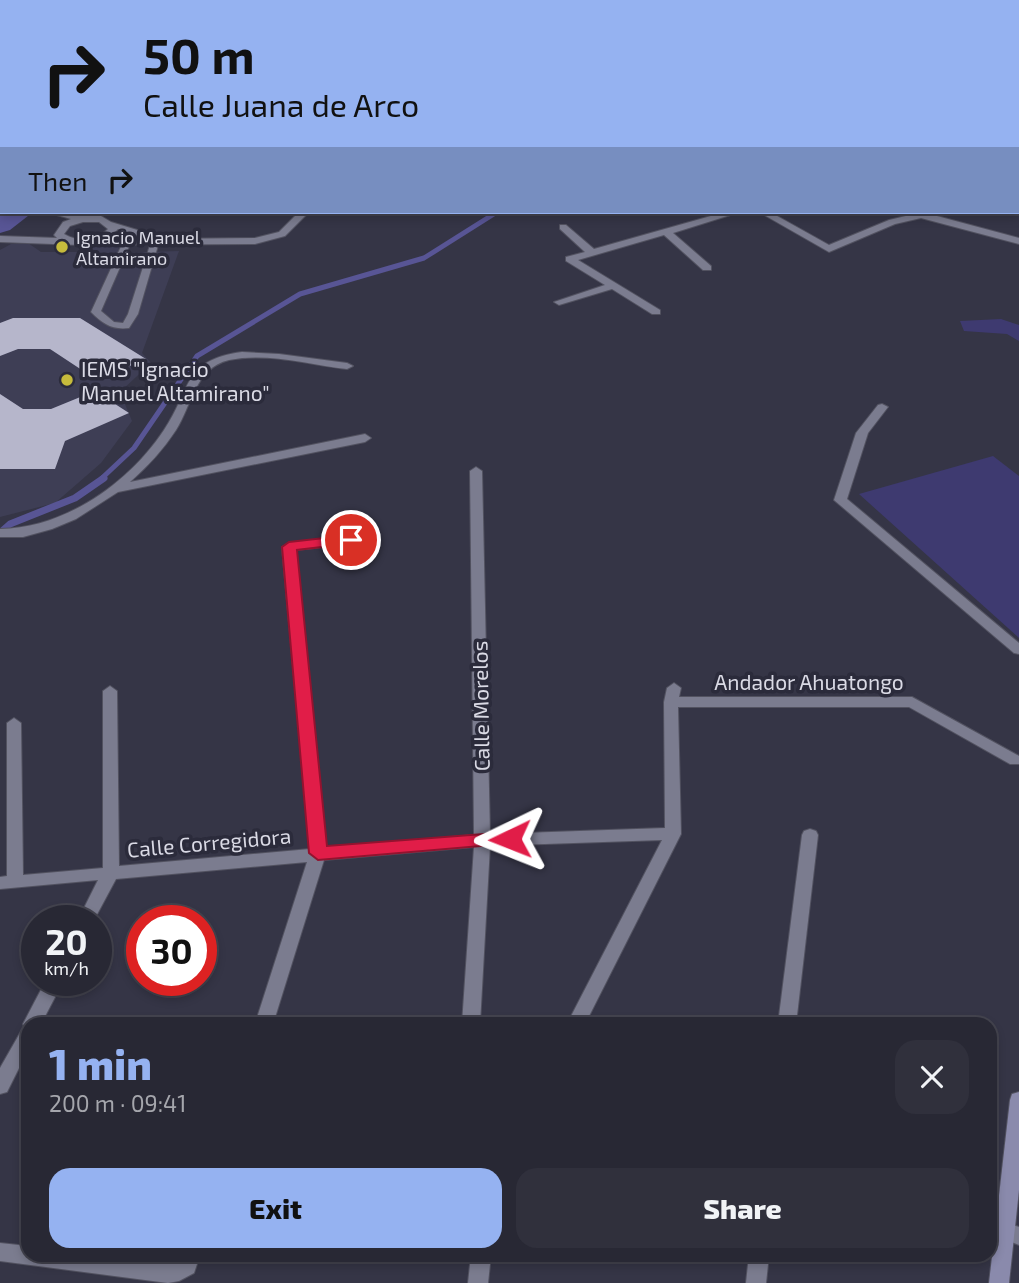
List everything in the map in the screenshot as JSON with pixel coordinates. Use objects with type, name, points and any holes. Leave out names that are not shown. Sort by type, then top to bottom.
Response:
[{"type":"street","points":[[60,214],[82,219],[101,219],[169,242]]},
{"type":"street","points":[[2,239],[227,244],[268,239],[290,228],[302,214]]},
{"type":"street","points":[[656,312],[570,259],[728,214]]},
{"type":"street","points":[[768,214],[829,249],[913,214]]},
{"type":"street","points":[[920,214],[1019,241]]},
{"type":"street","points":[[68,241],[59,235],[61,228],[82,219]]},
{"type":"street","points":[[91,242],[108,236],[114,228],[113,224]]},
{"type":"street","points":[[563,227],[592,253]]},
{"type":"street","points":[[665,231],[707,268]]},
{"type":"street","points":[[559,302],[613,286]]},
{"type":"street","points":[[119,489],[154,453],[172,427],[195,379],[214,362],[242,355],[347,366]]},
{"type":"street","points":[[882,407],[862,433],[840,500],[1019,650]]},
{"type":"street","points":[[6,534],[34,532],[119,489],[365,438]]},
{"type":"street","name":"Calle Morelos","points":[[471,1017],[482,840],[475,471]]},
{"type":"street","points":[[266,1017],[318,853],[289,547],[351,540]]},
{"type":"street","points":[[94,905],[111,872],[110,691]]},
{"type":"street","name":"Andador Ahuatongo","points":[[673,834],[673,695],[912,702],[1014,760]]},
{"type":"street","points":[[8,882],[14,723]]},
{"type":"street","points":[[580,1017],[673,834]]},
{"type":"street","name":"Calle Corregidora","points":[[8,882],[482,840],[673,834]]},
{"type":"street","points":[[788,1017],[810,835]]},
{"type":"street","points":[[36,1017],[47,996]]},
{"type":"street","points":[[0,1086],[21,1046]]},
{"type":"street","points":[[999,1283],[1012,1233],[1019,1100]]},
{"type":"street","points":[[0,1252],[21,1255]]},
{"type":"street","points":[[78,1262],[172,1274],[186,1262]]},
{"type":"street","points":[[478,1283],[480,1262]]},
{"type":"street","points":[[756,1283],[758,1262]]},
{"type":"lane","points":[[127,242],[96,312],[111,325],[126,326],[134,314],[155,242]]},
{"type":"shaded area","name":"IEMS \"Ignacio Manuel Altamirano\"","points":[[28,243],[41,252],[77,252],[90,245],[118,246],[120,253],[179,251],[142,353],[151,363],[120,392],[132,421],[101,463],[55,503],[0,517],[0,250],[11,244]]},
{"type":"shaded area","points":[[1001,319],[1019,325],[1019,341],[1007,334],[964,331],[960,321]]},
{"type":"shaded area","points":[[993,456],[1019,476],[1019,638],[859,494]]},
{"type":"building","points":[[13,318],[80,318],[146,359],[97,380],[50,349],[18,349],[0,356],[0,323]]},
{"type":"building","points":[[95,391],[129,413],[65,441],[55,469],[0,469],[0,394],[23,409],[51,409]]},
{"type":"waterway","points":[[0,224],[16,214]]},
{"type":"waterway","points":[[101,479],[134,448],[197,356],[300,294],[424,258],[494,214]]},
{"type":"waterway","points":[[0,533],[10,524],[75,498],[104,478]]},
{"type":"place","name":"Ignacio Manuel Altamirano","points":[[62,247]]},
{"type":"place","name":"IEMS \"Ignacio Manuel Altamirano\"","points":[[67,380]]},
{"type":"route","points":[[351,540],[289,547],[318,853],[510,839]]}]
